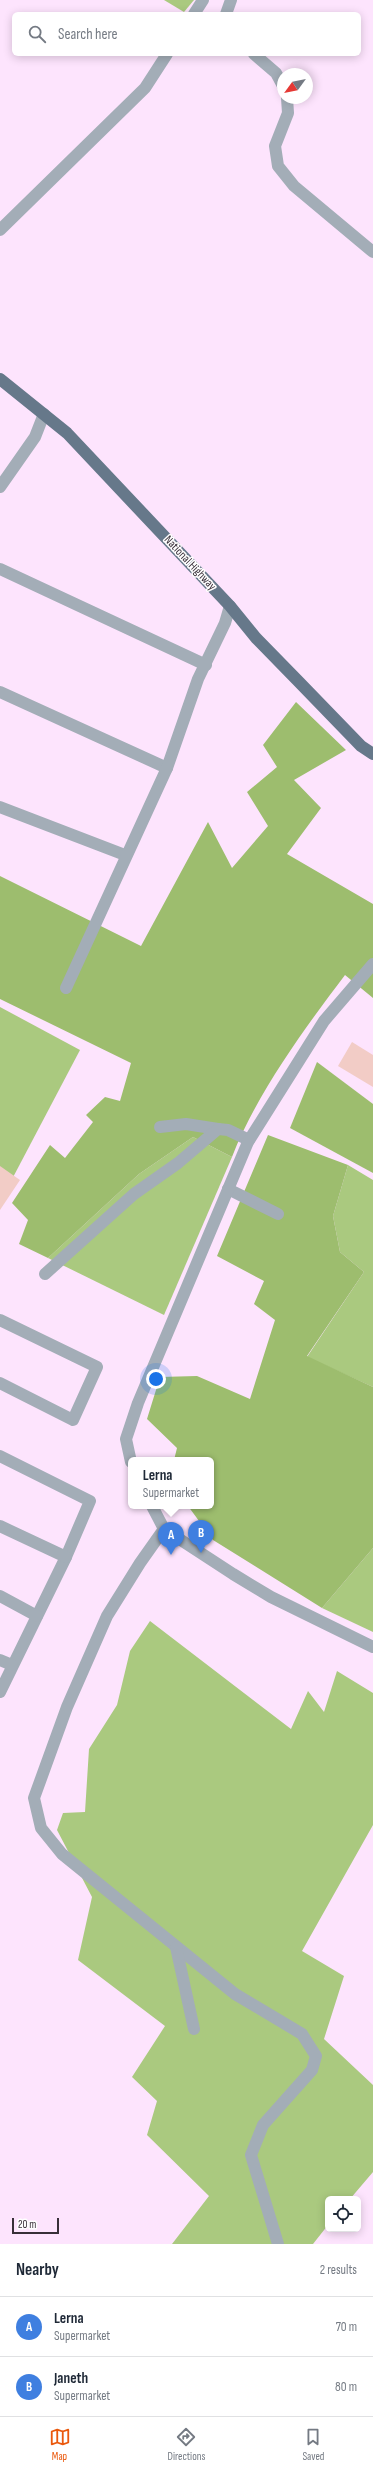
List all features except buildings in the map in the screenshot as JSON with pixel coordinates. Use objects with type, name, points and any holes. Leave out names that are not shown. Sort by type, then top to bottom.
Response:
[{"type":"main road","name":"National Highway","points":[[0,379],[67,433],[230,606],[256,638],[361,746],[373,754]]},
{"type":"street","points":[[195,12],[203,0]]},
{"type":"street","points":[[227,12],[231,0]]},
{"type":"street","points":[[0,230],[145,88],[166,56]]},
{"type":"street","points":[[256,56],[277,75]]},
{"type":"street","points":[[287,104],[288,113],[275,146],[278,166],[294,186],[373,252]]},
{"type":"street","points":[[0,487],[34,437],[44,414]]},
{"type":"street","points":[[0,569],[206,666]]},
{"type":"street","points":[[66,988],[125,855],[167,768],[198,679],[206,666],[225,623],[230,606]]},
{"type":"street","points":[[0,692],[167,768]]},
{"type":"street","points":[[0,807],[125,855]]},
{"type":"street","points":[[130,1457],[126,1440],[138,1403],[249,1140],[324,1021],[373,964]]},
{"type":"street","points":[[160,1127],[186,1124],[228,1130],[249,1140]]},
{"type":"street","points":[[45,1274],[134,1194],[178,1163],[218,1129]]},
{"type":"street","points":[[228,1189],[278,1214]]},
{"type":"street","points":[[0,1320],[97,1367],[73,1420],[0,1383]]},
{"type":"street","points":[[0,1456],[90,1501],[66,1557],[0,1692]]},
{"type":"street","points":[[154,1509],[164,1530],[271,1597],[373,1647]]},
{"type":"street","points":[[0,1526],[66,1557]]},
{"type":"street","points":[[164,1530],[140,1562],[107,1616],[67,1707],[34,1798],[41,1828],[62,1854],[235,1994],[302,2034],[316,2056],[312,2070],[263,2125],[250,2155],[278,2244]]},
{"type":"street","points":[[0,1596],[37,1616]]},
{"type":"street","points":[[0,1660],[12,1665]]},
{"type":"street","points":[[176,1947],[194,2029]]},
{"type":"green space","points":[[164,0],[194,0],[184,12]]},
{"type":"green space","points":[[296,702],[346,750],[294,780],[321,808],[287,854],[373,904],[373,998],[345,975],[313,1018],[267,1086],[242,1134],[232,1157],[193,1137],[139,1174],[48,1258],[19,1244],[28,1220],[12,1203],[50,1145],[65,1158],[93,1122],[86,1115],[105,1097],[120,1101],[131,1063],[0,999],[0,876],[141,946],[208,822],[232,868],[268,826],[247,792],[277,767],[263,745]]},
{"type":"green space","points":[[0,1007],[80,1050],[0,1202]]},
{"type":"green space","points":[[317,1062],[373,1104],[373,1173],[290,1128]]},
{"type":"green space","points":[[268,1135],[348,1165],[333,1216],[340,1252],[364,1272],[307,1356],[373,1387],[373,1548],[322,1608],[213,1540],[190,1509],[214,1509],[214,1457],[175,1457],[177,1448],[147,1419],[160,1377],[197,1376],[250,1399],[275,1320],[254,1304],[264,1281],[217,1256]]},
{"type":"green space","points":[[193,1137],[232,1157],[164,1315],[48,1258],[139,1174]]},
{"type":"green space","points":[[348,1165],[373,1180],[373,1387],[307,1357],[364,1272],[340,1252],[333,1216]]},
{"type":"green space","points":[[373,1548],[373,1632],[322,1608]]},
{"type":"green space","points":[[150,1621],[291,1729],[308,1691],[324,1712],[337,1671],[373,1693],[373,1825],[302,1951],[344,1976],[324,2039],[373,2085],[373,2172],[353,2196],[325,2196],[325,2229],[313,2244],[172,2244],[209,2196],[147,2135],[157,2101],[132,2077],[165,2026],[78,1960],[92,1897],[57,1830],[63,1813],[85,1812],[89,1749],[117,1705],[130,1651]]},
{"type":"place","name":"Janeth","points":[[201,1553]]},
{"type":"place","name":"Lerna","points":[[171,1555]]}]
